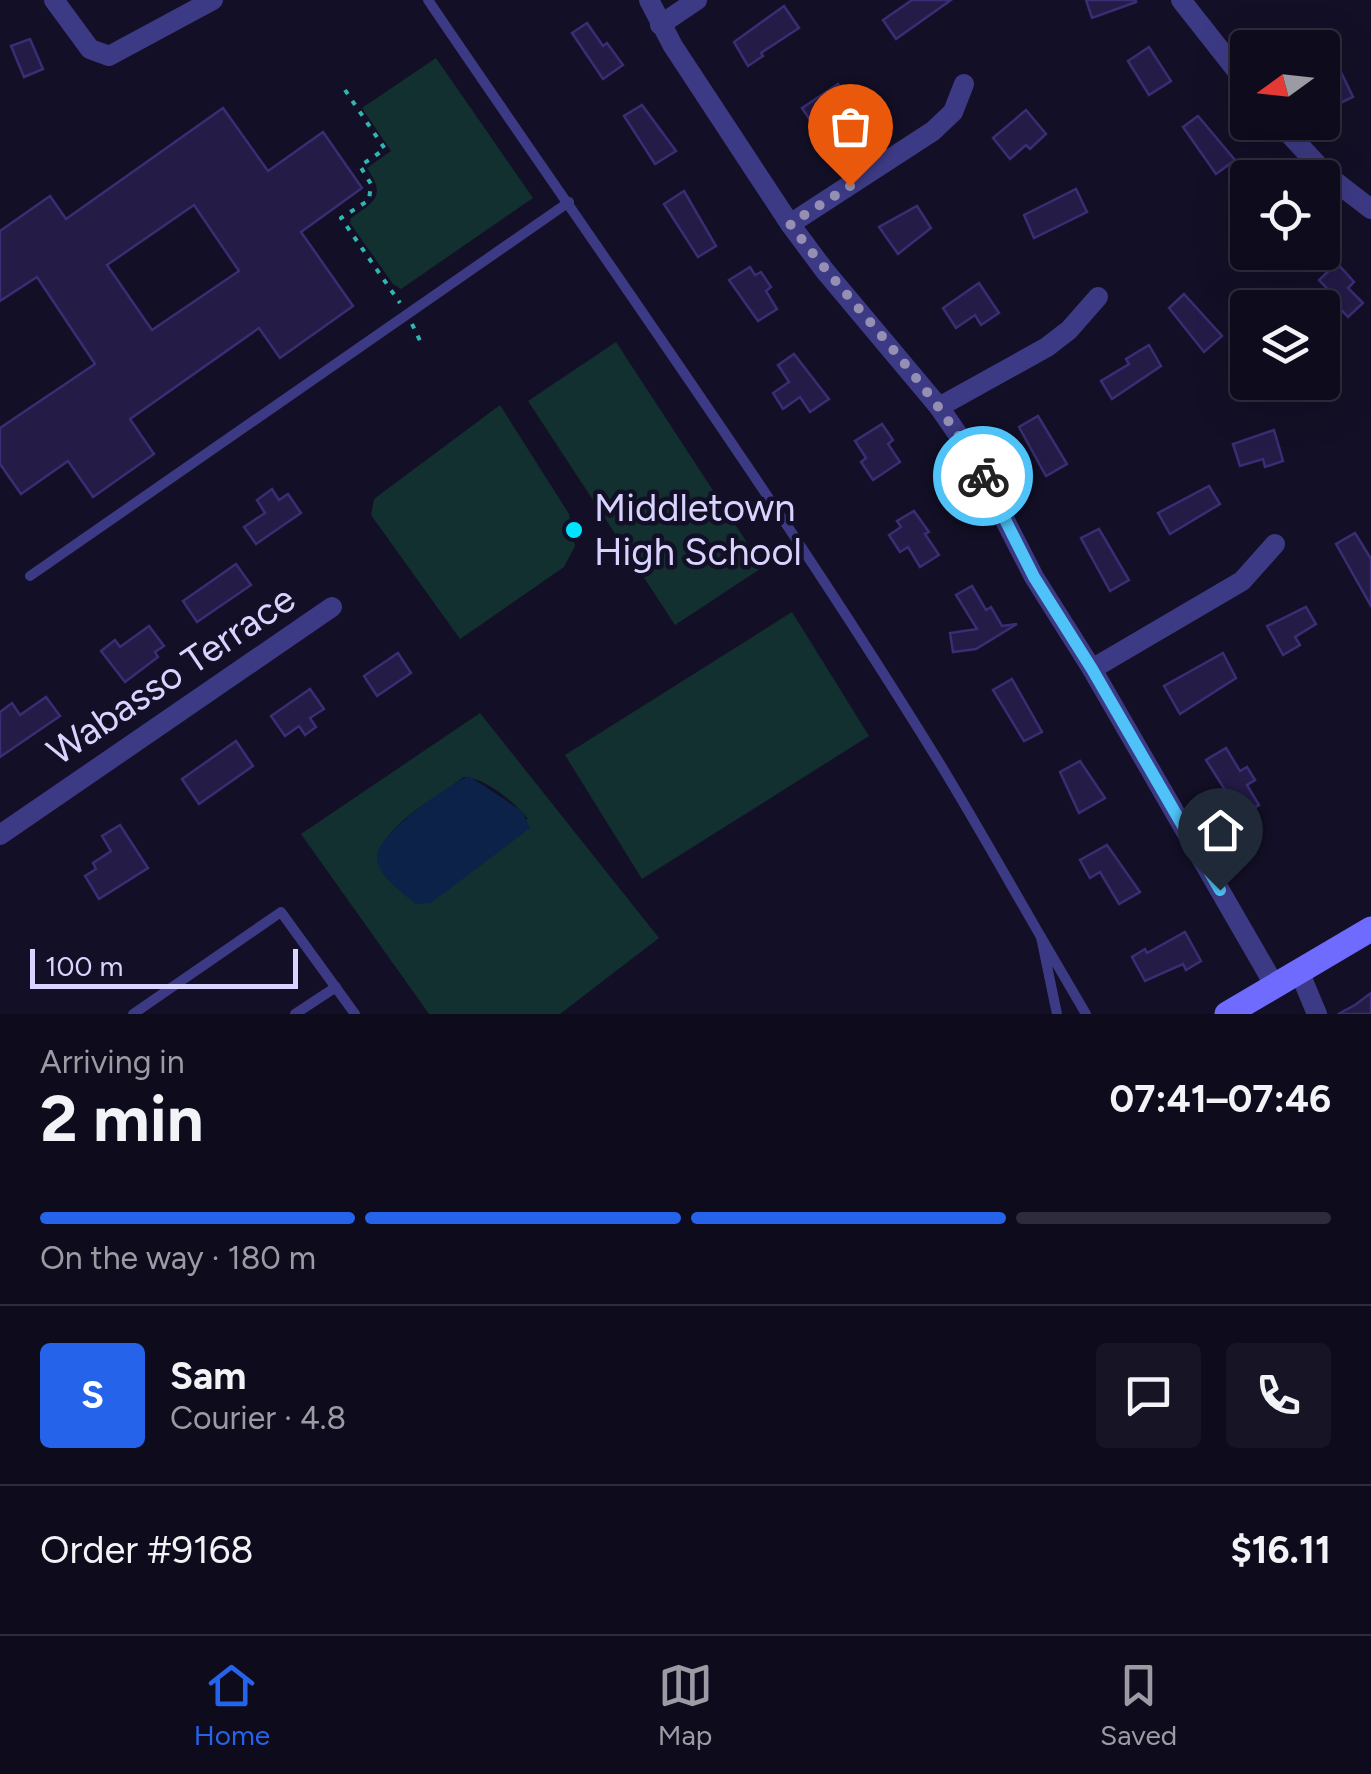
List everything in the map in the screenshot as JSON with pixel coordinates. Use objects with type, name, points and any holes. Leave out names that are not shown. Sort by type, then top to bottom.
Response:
[{"type":"main road","points":[[1227,1014],[1371,929]]},
{"type":"street","points":[[54,0],[90,49],[109,56],[212,0]]},
{"type":"street","points":[[650,0],[660,25],[790,224],[939,407],[970,452],[1034,577],[1092,669],[1275,986]]},
{"type":"street","points":[[660,25],[697,0]]},
{"type":"street","points":[[1181,0],[1230,62]]},
{"type":"street","points":[[790,224],[933,131],[953,112],[964,84]]},
{"type":"street","points":[[1295,140],[1328,176],[1371,208]]},
{"type":"street","points":[[939,407],[1047,346],[1069,330],[1098,297]]},
{"type":"street","points":[[1092,669],[1242,581],[1275,544]]},
{"type":"street","name":"Wabasso Terrace","points":[[0,834],[332,607]]},
{"type":"street","points":[[1298,971],[1317,1014]]},
{"type":"lane","points":[[428,0],[569,202],[921,734],[1086,1014]]},
{"type":"lane","points":[[30,576],[569,202]]},
{"type":"lane","points":[[133,1014],[281,912],[355,1014]]},
{"type":"lane","points":[[1041,937],[1058,1014]]},
{"type":"lane","points":[[296,1014],[336,987]]},
{"type":"path","points":[[345,90],[386,149],[360,166],[372,184],[369,200],[341,218],[396,294],[423,346]]},
{"type":"green space","points":[[436,58],[533,198],[401,289],[393,284],[350,223],[376,197],[376,185],[367,168],[391,151],[362,108]]},
{"type":"green space","points":[[616,342],[763,567],[675,625],[528,401]]},
{"type":"green space","points":[[500,405],[569,514],[575,546],[564,567],[460,639],[371,515],[374,499]]},
{"type":"green space","points":[[792,612],[869,736],[642,879],[565,755]]},
{"type":"green space","points":[[480,713],[659,938],[560,1014],[429,1014],[301,834]],"holes":[[[464,777],[499,792],[528,819],[377,856],[403,821]]]},
{"type":"water","points":[[469,776],[522,811],[530,828],[431,903],[416,904],[381,871],[377,857],[380,847],[416,811]]},
{"type":"building","points":[[912,0],[951,0],[896,39],[883,20]]},
{"type":"building","points":[[1086,0],[1136,0],[1136,2],[1092,18]]},
{"type":"building","points":[[784,6],[799,28],[748,66],[734,42]]},
{"type":"building","points":[[587,23],[623,65],[603,79],[572,33]]},
{"type":"building","points":[[30,39],[43,69],[24,77],[11,46]]},
{"type":"building","points":[[1149,47],[1171,81],[1149,95],[1128,61]]},
{"type":"building","points":[[1340,70],[1353,97],[1340,103]]},
{"type":"building","points":[[838,84],[858,115],[843,125],[837,116],[817,130],[802,108]]},
{"type":"building","points":[[642,105],[676,151],[655,164],[624,116]]},
{"type":"building","points":[[223,108],[268,171],[323,132],[362,188],[301,232],[353,306],[280,358],[259,328],[130,419],[154,454],[93,497],[68,461],[21,494],[0,464],[0,428],[95,364],[37,277],[0,301],[0,231],[50,196],[66,219]],"holes":[[[194,205],[239,271],[152,330],[107,265]]]},
{"type":"building","points":[[1026,110],[1046,134],[1030,149],[1026,145],[1010,159],[993,138]]},
{"type":"building","points":[[1198,116],[1235,160],[1216,174],[1183,127]]},
{"type":"building","points":[[1076,189],[1087,212],[1034,238],[1024,215]]},
{"type":"building","points":[[684,191],[716,246],[698,257],[664,204]]},
{"type":"building","points":[[917,206],[931,228],[898,254],[879,227]]},
{"type":"building","points":[[1340,266],[1354,282],[1348,288],[1363,303],[1348,317],[1340,308],[1340,290],[1328,290],[1319,280],[1330,270],[1340,270]]},
{"type":"building","points":[[750,267],[755,275],[761,272],[771,287],[766,291],[777,309],[758,321],[729,280]]},
{"type":"building","points":[[979,283],[999,313],[981,325],[975,315],[956,328],[943,308]]},
{"type":"building","points":[[1184,294],[1222,336],[1204,352],[1169,308]]},
{"type":"building","points":[[1149,345],[1161,366],[1112,399],[1101,381],[1129,364],[1126,359]]},
{"type":"building","points":[[794,354],[829,399],[810,412],[800,397],[783,409],[773,393],[789,382],[778,365]]},
{"type":"building","points":[[1038,416],[1067,464],[1046,476],[1019,427]]},
{"type":"building","points":[[882,424],[893,440],[888,444],[900,462],[873,480],[861,462],[866,458],[855,441]]},
{"type":"building","points":[[1274,430],[1283,461],[1265,467],[1263,459],[1240,466],[1233,444]]},
{"type":"building","points":[[1209,486],[1220,504],[1170,534],[1158,513]]},
{"type":"building","points":[[272,489],[279,500],[288,494],[301,513],[256,544],[244,527],[265,513],[257,500]]},
{"type":"building","points":[[914,511],[939,555],[920,567],[908,547],[900,552],[889,535],[901,527],[897,521]]},
{"type":"building","points":[[1099,529],[1129,580],[1110,591],[1081,538]]},
{"type":"building","points":[[1355,533],[1371,559],[1371,606],[1336,544]]},
{"type":"building","points":[[236,564],[251,585],[197,622],[183,601]]},
{"type":"building","points":[[972,586],[986,610],[991,607],[1002,626],[1017,624],[976,649],[953,652],[950,633],[977,629],[956,595]]},
{"type":"building","points":[[1306,607],[1316,624],[1295,637],[1300,645],[1283,655],[1267,626]]},
{"type":"building","points":[[149,626],[164,646],[155,652],[158,657],[125,682],[101,651],[115,640],[120,647]]},
{"type":"building","points":[[398,653],[411,673],[377,696],[364,676]]},
{"type":"building","points":[[1223,653],[1236,678],[1180,714],[1164,686]]},
{"type":"building","points":[[1012,679],[1042,732],[1024,741],[993,690]]},
{"type":"building","points":[[310,689],[324,709],[310,718],[316,727],[305,735],[299,726],[285,736],[271,716]]},
{"type":"building","points":[[46,697],[60,716],[0,757],[0,712],[12,703],[20,715]]},
{"type":"building","points":[[236,741],[253,766],[199,804],[182,779]]},
{"type":"building","points":[[1226,748],[1240,771],[1247,767],[1255,780],[1247,785],[1259,805],[1241,815],[1206,760]]},
{"type":"building","points":[[1080,761],[1105,798],[1079,813],[1060,772]]},
{"type":"building","points":[[120,825],[148,868],[99,899],[85,876],[96,869],[93,863],[111,851],[102,836]]},
{"type":"building","points":[[1107,845],[1140,892],[1119,904],[1100,872],[1090,878],[1080,860]]},
{"type":"building","points":[[1185,932],[1201,961],[1186,970],[1183,964],[1145,981],[1132,957]]},
{"type":"building","points":[[1371,993],[1371,1014],[1338,1014],[1355,1005]]},
{"type":"way so far","points":[[850,186],[790,224],[939,407],[983,476]]},
{"type":"place","name":"Middletown High School","points":[[574,530]]},
{"type":"route","points":[[983,476],[1034,577],[1220,890]]}]
